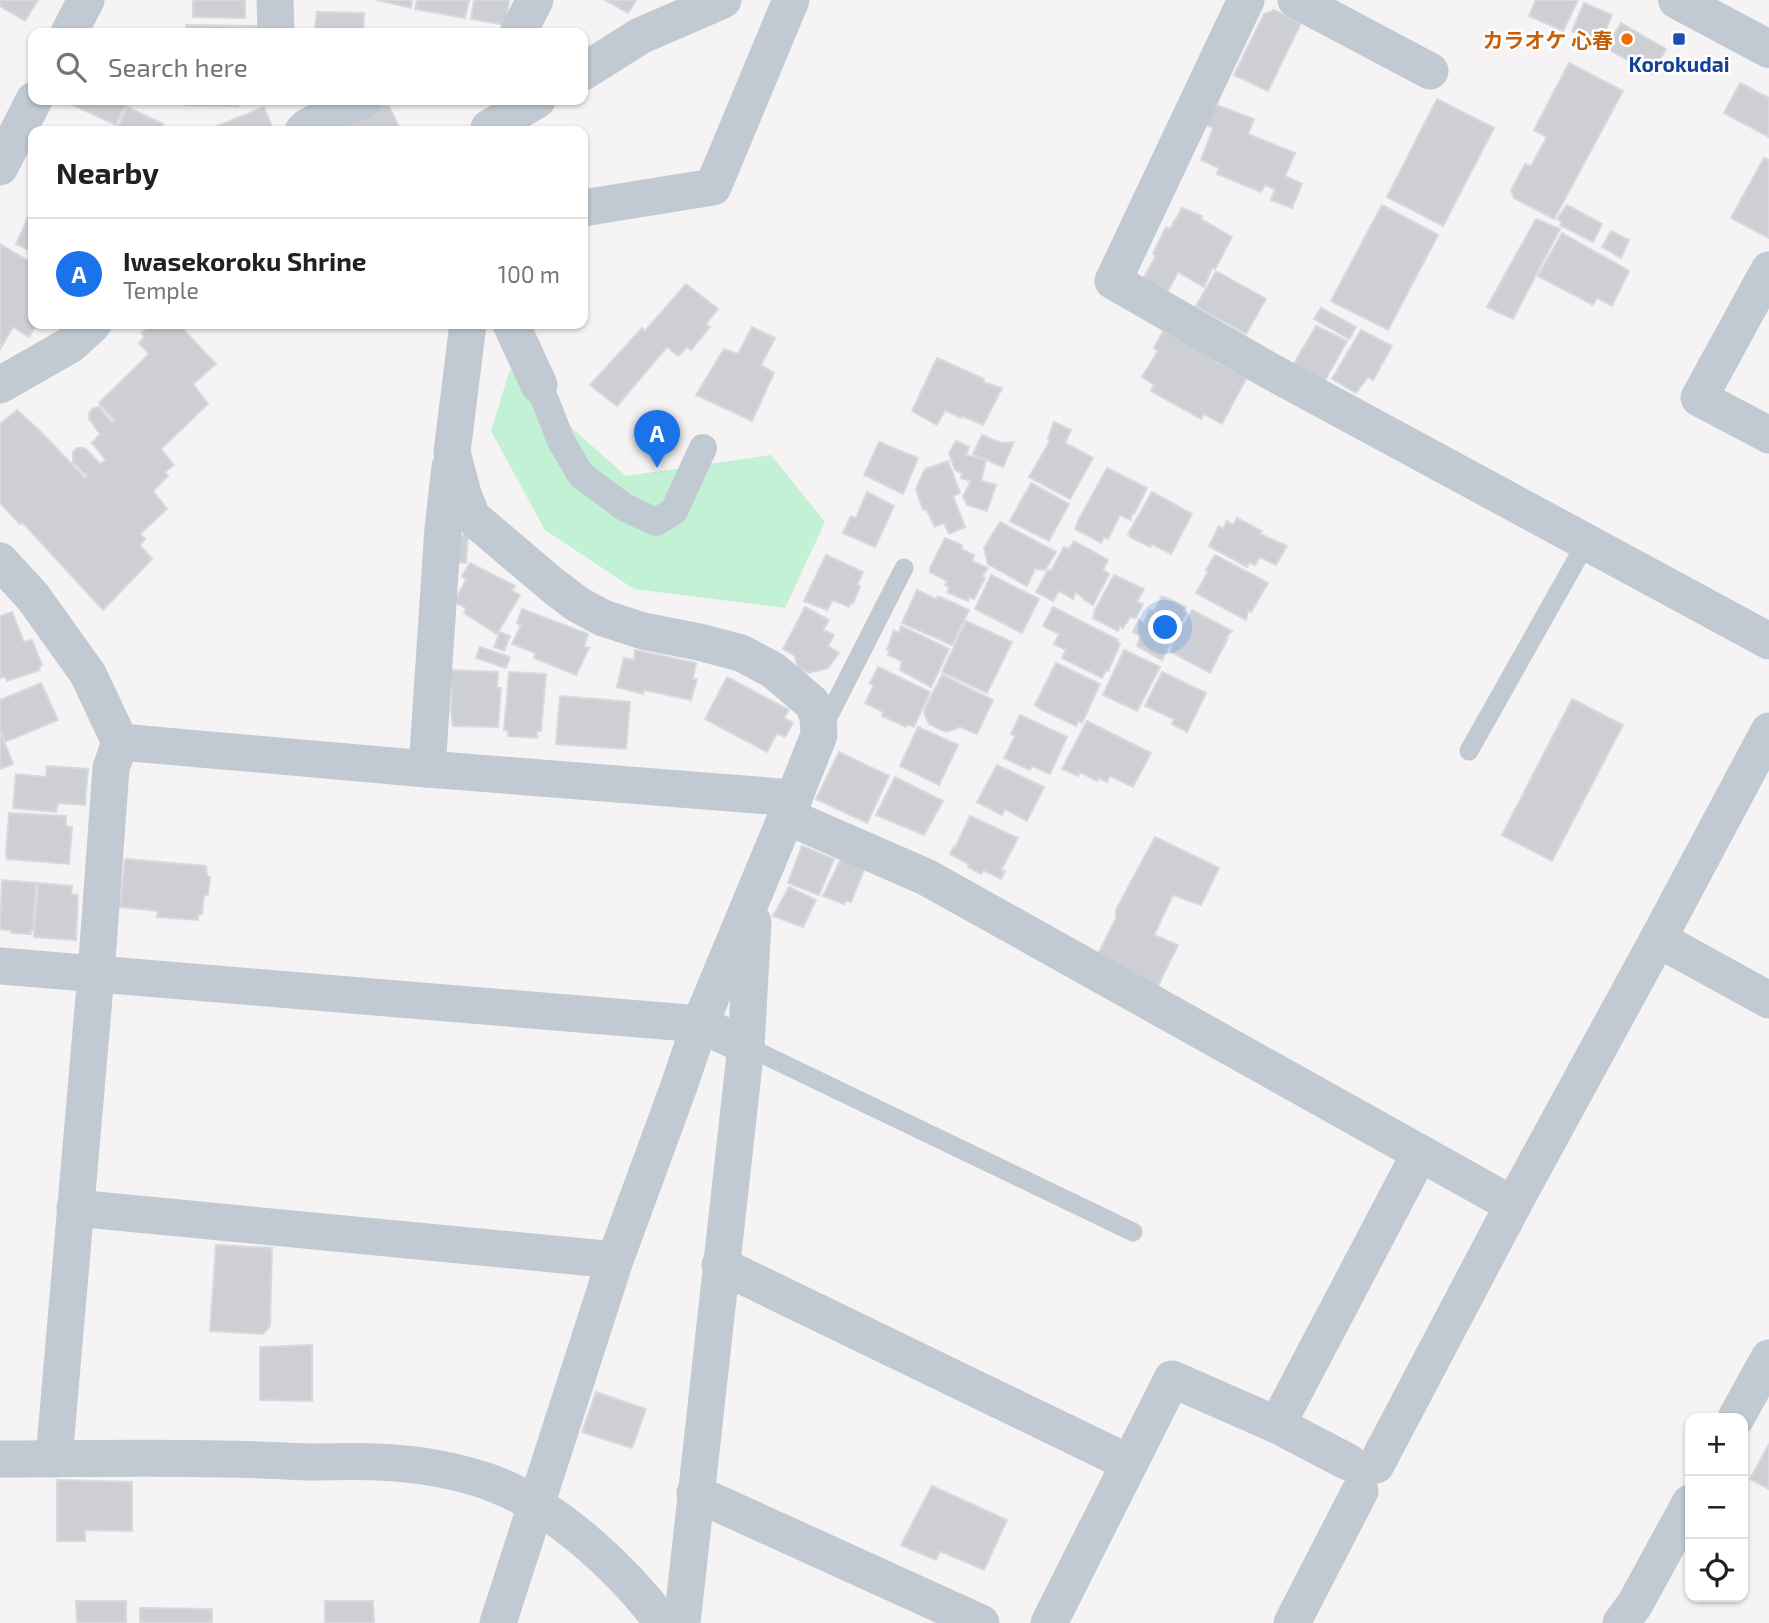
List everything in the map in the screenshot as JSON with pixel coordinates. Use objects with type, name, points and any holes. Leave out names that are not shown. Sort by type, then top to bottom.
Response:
[{"type":"street","points":[[72,28],[86,0]]},
{"type":"street","points":[[275,0],[276,28]]},
{"type":"street","points":[[521,28],[535,0]]},
{"type":"street","points":[[588,69],[640,36],[723,0]]},
{"type":"street","points":[[588,207],[713,187],[791,0]]},
{"type":"street","points":[[1246,0],[1113,281],[1270,371],[1769,641]]},
{"type":"street","points":[[1296,0],[1430,71]]},
{"type":"street","points":[[1677,0],[1769,49]]},
{"type":"street","points":[[0,167],[31,105]]},
{"type":"street","points":[[301,119],[351,105]]},
{"type":"street","points":[[488,120],[525,105]]},
{"type":"street","points":[[1769,270],[1699,398],[1769,435]]},
{"type":"street","points":[[0,385],[70,345],[88,329]]},
{"type":"street","points":[[426,769],[443,528],[467,329]]},
{"type":"street","points":[[513,329],[561,441],[581,475],[624,507],[656,522],[674,511],[703,448]]},
{"type":"street","points":[[452,452],[472,517],[551,584],[577,604],[603,618],[643,631],[741,653],[773,670],[812,703],[818,716],[819,735],[700,1024],[615,1260],[498,1623]]},
{"type":"street","points":[[0,561],[33,597],[88,674],[120,742],[110,768],[96,974],[54,1459]]},
{"type":"street","points":[[1292,1623],[1361,1473],[1513,1205],[1769,731]]},
{"type":"street","points":[[120,742],[426,769],[790,807],[926,877],[1513,1205]]},
{"type":"street","points":[[682,1623],[746,1046],[754,893]]},
{"type":"street","points":[[1658,939],[1769,1000]]},
{"type":"street","points":[[0,966],[700,1024],[746,1046]]},
{"type":"street","points":[[1277,1425],[1420,1153]]},
{"type":"street","points":[[75,1208],[615,1260]]},
{"type":"street","points":[[720,1265],[1129,1463]]},
{"type":"street","points":[[1739,1413],[1769,1358]]},
{"type":"street","points":[[1049,1623],[1172,1379],[1277,1425],[1361,1473]]},
{"type":"street","points":[[0,1459],[381,1462],[446,1470],[497,1485],[536,1504],[613,1565],[663,1623]]},
{"type":"street","points":[[695,1493],[981,1623]]},
{"type":"street","points":[[1620,1623],[1635,1604],[1685,1512]]},
{"type":"lane","points":[[1469,751],[1586,542]]},
{"type":"lane","points":[[819,735],[904,568]]},
{"type":"lane","points":[[746,1046],[1133,1233]]},
{"type":"green space","points":[[510,369],[550,409],[626,476],[771,455],[825,522],[785,608],[634,589],[545,530],[491,431]]},
{"type":"building","points":[[0,0],[38,0],[25,21],[0,6]]},
{"type":"building","points":[[193,0],[245,0],[245,18],[193,17]]},
{"type":"building","points":[[377,0],[412,0],[411,8]]},
{"type":"building","points":[[417,0],[469,0],[465,18],[415,9]]},
{"type":"building","points":[[474,0],[509,0],[506,25],[471,19]]},
{"type":"building","points":[[605,0],[636,0],[628,13]]},
{"type":"building","points":[[1536,0],[1578,0],[1563,31],[1529,16]]},
{"type":"building","points":[[1584,3],[1612,15],[1600,44],[1572,31]]},
{"type":"building","points":[[1274,10],[1301,23],[1268,91],[1234,75],[1264,14]]},
{"type":"building","points":[[317,12],[364,13],[363,28],[315,28]]},
{"type":"building","points":[[1621,23],[1666,49],[1652,74],[1606,48]]},
{"type":"building","points":[[186,25],[261,26],[261,28],[186,28]]},
{"type":"building","points":[[1569,63],[1623,91],[1554,219],[1514,198],[1511,190],[1525,164],[1531,166],[1547,137],[1534,130]]},
{"type":"building","points":[[1740,83],[1769,98],[1769,137],[1724,113]]},
{"type":"building","points":[[1437,99],[1494,128],[1443,226],[1387,197]]},
{"type":"building","points":[[1214,104],[1254,119],[1248,134],[1295,153],[1285,176],[1302,184],[1292,208],[1271,200],[1275,189],[1265,185],[1261,192],[1217,174],[1219,168],[1201,160],[1213,128],[1206,125]]},
{"type":"building","points":[[73,105],[126,105],[116,125]]},
{"type":"building","points":[[388,105],[399,126],[338,126]]},
{"type":"building","points":[[127,107],[163,124],[162,126],[118,126]]},
{"type":"building","points":[[264,107],[272,126],[217,126]]},
{"type":"building","points":[[1764,158],[1769,160],[1769,238],[1731,218]]},
{"type":"building","points":[[1382,205],[1438,235],[1388,330],[1331,301]]},
{"type":"building","points":[[1567,205],[1602,224],[1593,242],[1560,225],[1562,222],[1557,219]]},
{"type":"building","points":[[1182,208],[1202,216],[1201,219],[1232,237],[1215,269],[1212,268],[1204,287],[1178,272],[1166,295],[1141,282],[1156,256],[1153,254],[1166,227],[1170,229]]},
{"type":"building","points":[[28,218],[28,250],[16,244]]},
{"type":"building","points":[[1536,219],[1560,229],[1513,319],[1487,307]]},
{"type":"building","points":[[1611,231],[1629,240],[1621,258],[1602,247]]},
{"type":"building","points":[[1562,233],[1629,271],[1612,306],[1597,298],[1593,305],[1538,276]]},
{"type":"building","points":[[0,244],[28,261],[28,329],[34,329],[29,337],[13,327],[0,349]]},
{"type":"building","points":[[1216,271],[1266,299],[1246,334],[1196,306]]},
{"type":"building","points":[[686,284],[718,309],[706,324],[710,327],[691,350],[687,347],[678,356],[667,347],[617,406],[590,385],[642,328],[645,331]]},
{"type":"building","points":[[1321,308],[1356,327],[1349,339],[1314,319]]},
{"type":"building","points":[[1316,326],[1347,341],[1324,382],[1292,367]]},
{"type":"building","points":[[752,327],[775,338],[761,365],[774,373],[752,421],[696,395],[724,349],[738,354]]},
{"type":"building","points":[[146,329],[183,329],[216,364],[193,384],[208,404],[161,449],[174,465],[165,472],[168,476],[153,491],[167,509],[140,534],[145,539],[140,545],[152,559],[103,610],[22,522],[20,524],[0,503],[0,424],[17,410],[85,478],[87,476],[73,462],[73,452],[77,448],[84,448],[100,464],[106,460],[92,443],[100,434],[89,419],[89,414],[92,409],[99,407],[112,422],[115,421],[99,403],[149,354],[139,343],[144,338],[142,333]]},
{"type":"building","points":[[1361,330],[1392,346],[1373,380],[1368,377],[1356,393],[1332,379]]},
{"type":"building","points":[[1163,331],[1219,357],[1217,362],[1247,377],[1222,424],[1204,414],[1201,419],[1151,391],[1154,385],[1142,377],[1158,351],[1154,348]]},
{"type":"building","points":[[937,358],[984,379],[983,382],[1002,388],[983,425],[945,410],[937,425],[912,411]]},
{"type":"building","points":[[1054,422],[1071,430],[1065,443],[1093,458],[1070,499],[1029,477],[1050,441],[1048,439]]},
{"type":"building","points":[[982,435],[1001,443],[1014,442],[1003,467],[973,454]]},
{"type":"building","points":[[956,441],[969,447],[966,455],[986,460],[981,481],[996,485],[987,511],[967,505],[963,496],[971,481],[961,478],[962,473],[955,470],[949,453]]},
{"type":"building","points":[[879,442],[918,458],[903,494],[864,475]]},
{"type":"building","points":[[948,461],[960,493],[953,496],[965,527],[949,534],[944,523],[935,527],[926,509],[923,510],[916,489],[925,469]]},
{"type":"building","points":[[1107,468],[1147,488],[1131,520],[1120,515],[1108,539],[1104,537],[1101,543],[1075,529]]},
{"type":"building","points":[[1031,483],[1069,504],[1049,541],[1010,521]]},
{"type":"building","points":[[867,492],[894,506],[875,547],[843,533],[851,516],[856,518]]},
{"type":"building","points":[[1152,492],[1192,514],[1171,554],[1152,544],[1150,547],[1128,534]]},
{"type":"building","points":[[1237,518],[1262,531],[1260,534],[1287,546],[1276,565],[1260,557],[1255,565],[1249,563],[1247,567],[1209,546],[1219,526],[1223,529],[1227,521],[1233,525]]},
{"type":"building","points":[[1000,522],[1056,552],[1045,570],[1035,569],[1027,586],[988,564],[984,548]]},
{"type":"building","points":[[453,534],[468,536],[466,563],[451,562]]},
{"type":"building","points":[[945,538],[962,545],[961,549],[974,555],[972,561],[988,568],[982,576],[985,578],[974,599],[969,597],[968,601],[947,592],[947,581],[930,572]]},
{"type":"building","points":[[1074,541],[1108,560],[1103,570],[1109,574],[1093,605],[1076,592],[1073,599],[1059,591],[1053,601],[1036,592],[1064,547],[1069,549]]},
{"type":"building","points":[[826,555],[863,572],[853,604],[849,607],[833,600],[827,610],[804,601]]},
{"type":"building","points":[[1215,555],[1268,583],[1251,612],[1248,610],[1246,620],[1196,593]]},
{"type":"building","points":[[470,563],[515,586],[512,591],[520,595],[497,634],[464,613],[466,608],[454,602],[466,580],[462,576]]},
{"type":"building","points":[[991,575],[1039,599],[1022,633],[975,609]]},
{"type":"building","points":[[1114,575],[1144,589],[1137,602],[1143,604],[1136,618],[1130,617],[1118,631],[1093,618]]},
{"type":"building","points":[[917,590],[969,610],[952,645],[902,623]]},
{"type":"building","points":[[1162,596],[1186,607],[1183,612],[1186,613],[1162,660],[1137,646],[1140,636],[1133,632],[1139,620],[1144,623],[1149,610],[1154,611]]},
{"type":"building","points":[[805,607],[829,620],[823,630],[834,635],[828,646],[839,653],[828,668],[808,673],[798,668],[794,655],[783,649]]},
{"type":"building","points":[[1053,607],[1118,640],[1120,644],[1102,678],[1062,658],[1066,650],[1054,644],[1059,634],[1043,626]]},
{"type":"building","points":[[522,609],[588,634],[584,647],[589,648],[576,675],[534,658],[536,653],[512,644],[521,625],[517,623]]},
{"type":"building","points":[[1192,610],[1232,631],[1226,637],[1228,638],[1210,673],[1171,652],[1172,645]]},
{"type":"building","points":[[12,612],[24,642],[32,640],[42,665],[40,670],[7,681],[5,676],[0,678],[0,616]]},
{"type":"building","points":[[966,621],[1012,642],[987,693],[942,672]]},
{"type":"building","points":[[901,626],[949,649],[931,687],[900,670],[902,661],[888,655],[890,651],[887,650],[894,630],[899,633]]},
{"type":"building","points":[[500,632],[510,636],[504,651],[494,647]]},
{"type":"building","points":[[480,647],[510,657],[506,668],[476,658]]},
{"type":"building","points":[[635,650],[696,663],[693,679],[697,679],[691,700],[644,690],[643,694],[617,687],[624,658],[634,660]]},
{"type":"building","points":[[1124,650],[1160,667],[1137,711],[1103,695]]},
{"type":"building","points":[[1056,663],[1100,684],[1082,723],[1078,721],[1076,726],[1035,705]]},
{"type":"building","points":[[878,667],[930,692],[914,727],[907,724],[906,727],[882,716],[883,712],[865,703],[874,685],[870,683]]},
{"type":"building","points":[[450,670],[498,672],[497,688],[501,688],[498,727],[453,726],[452,689],[448,689]]},
{"type":"building","points":[[509,672],[546,674],[541,731],[537,731],[537,738],[508,736],[508,731],[504,730]]},
{"type":"building","points":[[1162,672],[1206,693],[1187,732],[1172,724],[1174,719],[1145,706]]},
{"type":"building","points":[[942,675],[993,700],[977,734],[960,727],[946,732],[929,724],[924,713],[925,708]]},
{"type":"building","points":[[727,677],[789,710],[784,718],[793,723],[785,737],[777,733],[767,752],[705,719]]},
{"type":"building","points":[[41,683],[58,720],[5,742],[0,731],[0,700]]},
{"type":"building","points":[[560,696],[630,702],[626,749],[556,744]]},
{"type":"building","points":[[1572,699],[1623,725],[1552,861],[1502,835]]},
{"type":"building","points":[[1020,715],[1067,737],[1050,774],[1032,766],[1030,770],[1004,758],[1015,736],[1011,734]]},
{"type":"building","points":[[1087,721],[1151,753],[1133,787],[1110,776],[1107,782],[1098,778],[1097,781],[1080,772],[1078,776],[1062,769]]},
{"type":"building","points":[[918,727],[958,745],[939,785],[900,766]]},
{"type":"building","points":[[0,731],[13,764],[0,769]]},
{"type":"building","points":[[839,752],[889,776],[867,823],[816,799]]},
{"type":"building","points":[[997,765],[1044,787],[1027,821],[1005,809],[1002,815],[977,802]]},
{"type":"building","points":[[47,766],[88,769],[85,805],[58,803],[56,812],[13,808],[16,774],[46,777]]},
{"type":"building","points":[[895,777],[943,801],[924,835],[876,815]]},
{"type":"building","points":[[9,813],[66,816],[66,826],[72,827],[69,864],[7,859]]},
{"type":"building","points":[[970,816],[1018,838],[1001,870],[1005,871],[1001,879],[983,870],[981,874],[950,854]]},
{"type":"building","points":[[1155,837],[1219,868],[1201,905],[1173,895],[1154,935],[1178,945],[1158,986],[1098,954],[1116,918],[1116,910]]},
{"type":"building","points":[[802,846],[834,859],[819,895],[788,883]]},
{"type":"building","points":[[125,859],[206,866],[207,876],[210,877],[208,895],[204,895],[202,914],[198,915],[198,920],[157,917],[158,911],[120,907]]},
{"type":"building","points":[[841,859],[865,867],[851,902],[846,901],[844,904],[823,896]]},
{"type":"building","points":[[2,880],[36,883],[31,934],[11,933],[12,931],[0,929]]},
{"type":"building","points":[[38,883],[72,886],[71,894],[78,895],[76,940],[34,937]]},
{"type":"building","points":[[789,887],[816,900],[803,927],[773,916]]},
{"type":"building","points":[[216,1245],[272,1248],[270,1326],[263,1334],[210,1331]]},
{"type":"building","points":[[312,1345],[312,1401],[260,1400],[260,1347]]},
{"type":"building","points":[[596,1392],[646,1409],[632,1448],[582,1432]]},
{"type":"building","points":[[1769,1444],[1769,1489],[1750,1479]]},
{"type":"building","points":[[57,1480],[132,1482],[132,1531],[85,1530],[85,1541],[57,1541]]},
{"type":"building","points":[[932,1486],[1007,1520],[984,1570],[940,1551],[936,1560],[901,1545]]},
{"type":"building","points":[[76,1601],[126,1601],[126,1623],[77,1623]]},
{"type":"building","points":[[325,1601],[373,1601],[374,1623],[325,1623]]},
{"type":"building","points":[[140,1608],[212,1609],[212,1623],[140,1623]]},
{"type":"place","name":"カラオケ 心春","points":[[1627,39]]},
{"type":"place","name":"Korokudai","points":[[1679,39]]},
{"type":"place","name":"Iwasekoroku Shrine","points":[[657,468]]}]
